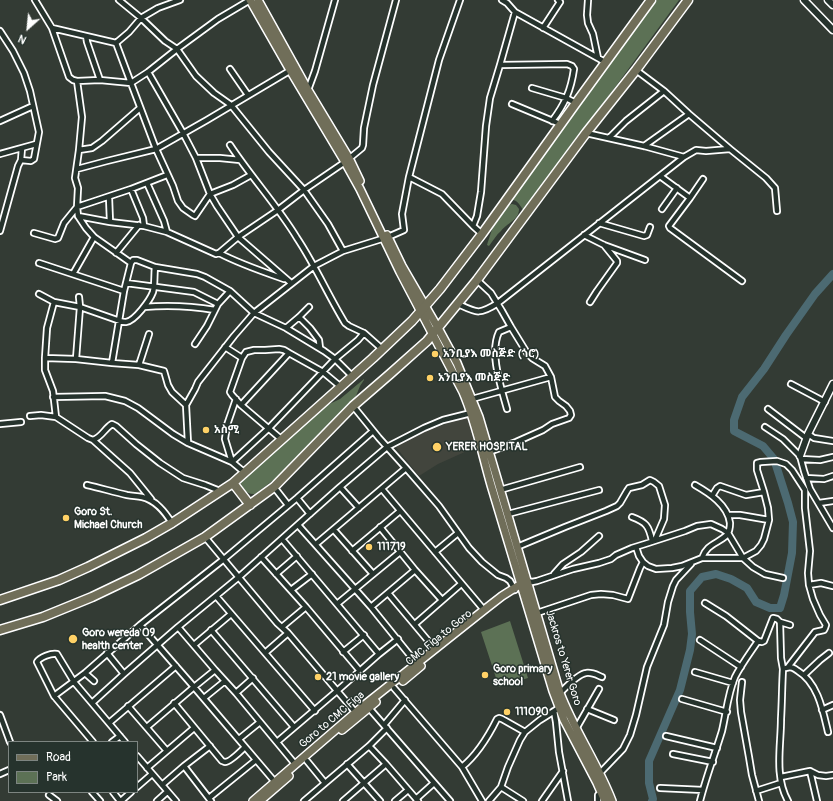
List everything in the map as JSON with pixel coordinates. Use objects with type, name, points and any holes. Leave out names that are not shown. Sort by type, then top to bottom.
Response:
[{"type":"highway","points":[[0,600],[59,580],[146,538],[172,523],[233,483],[341,387],[412,321],[440,289],[482,234],[576,103],[602,60],[651,0]]},
{"type":"highway","points":[[0,630],[43,617],[92,597],[138,575],[205,537],[274,487],[353,406],[427,341],[477,280],[586,133],[636,70],[688,0]]},
{"type":"highway","points":[[233,483],[250,505]]},
{"type":"main road","points":[[250,0],[259,3],[292,69],[347,160],[422,308],[435,331],[460,368],[479,418],[508,514],[517,547],[523,586]]},
{"type":"main road","points":[[435,331],[471,413],[523,586],[553,691],[556,710],[564,720],[602,792],[605,801]]},
{"type":"main road","name":"Goro to CMC Figa","points":[[253,801],[268,791],[275,782],[295,764],[356,713],[410,672],[434,649],[484,610],[523,586]]},
{"type":"main road","name":"Jackros to Yerer Goro","points":[[523,586],[537,613],[552,668],[565,707],[601,776],[612,801]]},
{"type":"main road","name":"CMC Figa to Goro","points":[[260,801],[268,791],[307,761],[394,688],[410,672],[523,586]]},
{"type":"street","points":[[35,0],[52,28],[69,77],[78,81],[100,80],[131,84],[218,19],[250,0]]},
{"type":"street","points":[[119,0],[159,36],[177,49],[196,76],[231,106],[269,152],[304,190],[328,224],[343,251]]},
{"type":"street","points":[[52,28],[116,42],[129,32],[140,18],[158,8],[180,0]]},
{"type":"street","points":[[306,93],[315,70],[335,0]]},
{"type":"street","points":[[219,253],[360,150],[363,145],[364,128],[373,85],[396,0]]},
{"type":"street","points":[[188,443],[186,406],[198,382],[254,313],[314,266],[343,251],[386,238],[404,230],[402,214],[409,177],[439,60],[460,0]]},
{"type":"street","points":[[502,0],[509,2],[514,12],[602,60]]},
{"type":"street","points":[[588,0],[588,23],[602,60]]},
{"type":"street","points":[[804,0],[833,30]]},
{"type":"street","points":[[828,0],[833,5]]},
{"type":"street","points":[[543,28],[560,1]]},
{"type":"street","points":[[473,226],[477,216],[481,192],[486,126],[490,98],[514,12]]},
{"type":"street","points":[[0,31],[24,72],[30,91],[39,132],[34,159],[31,161],[21,160]]},
{"type":"street","points":[[86,36],[100,80]]},
{"type":"street","points":[[116,42],[140,108],[180,206],[195,216],[210,194],[251,175]]},
{"type":"street","points":[[500,65],[567,64],[574,69],[572,83],[563,106],[552,121]]},
{"type":"street","points":[[230,68],[248,95]]},
{"type":"street","points":[[77,169],[156,149],[292,69]]},
{"type":"street","points":[[636,70],[664,91],[730,149],[766,178],[775,188],[777,211]]},
{"type":"street","points":[[148,72],[196,158],[210,194],[238,238],[291,283]]},
{"type":"street","points":[[78,81],[82,117],[75,178],[78,188],[78,216],[94,237],[131,264]]},
{"type":"street","points":[[532,88],[566,98],[576,103]]},
{"type":"street","points":[[609,138],[626,121],[664,91]]},
{"type":"street","points":[[512,104],[560,124]]},
{"type":"street","points":[[0,121],[33,106]]},
{"type":"street","points":[[79,150],[92,148],[102,142],[140,108]]},
{"type":"street","points":[[644,146],[689,114]]},
{"type":"street","points":[[586,133],[684,157]]},
{"type":"street","points":[[0,154],[36,144]]},
{"type":"street","points":[[230,145],[297,237],[346,323],[364,333],[382,349]]},
{"type":"street","points":[[0,231],[21,160],[22,148]]},
{"type":"street","points":[[458,304],[475,312],[488,310],[684,157],[696,150],[706,151],[730,149]]},
{"type":"street","points":[[196,158],[240,160]]},
{"type":"street","points":[[34,233],[55,239],[58,238],[64,224],[77,207],[131,190],[167,175]]},
{"type":"street","points":[[660,176],[690,198]]},
{"type":"street","points":[[409,177],[442,194],[482,234]]},
{"type":"street","points":[[702,179],[669,226],[742,281]]},
{"type":"street","points":[[147,183],[164,221],[167,232]]},
{"type":"street","points":[[662,209],[676,188]]},
{"type":"street","points":[[116,253],[142,225],[143,218],[131,190]]},
{"type":"street","points":[[109,197],[110,222]]},
{"type":"street","points":[[78,216],[110,222],[142,225],[167,232],[214,253],[219,253],[235,262],[286,279]]},
{"type":"street","points":[[599,223],[644,236],[647,235],[650,227]]},
{"type":"street","points":[[584,235],[604,245],[645,260]]},
{"type":"street","points":[[73,274],[94,237]]},
{"type":"street","points":[[590,302],[617,263],[604,245]]},
{"type":"street","points":[[112,363],[124,291],[131,264],[133,260],[137,260],[155,267],[197,274],[205,277],[230,291],[254,313],[286,328],[320,348],[335,359],[352,376]]},
{"type":"street","points":[[39,263],[124,291]]},
{"type":"street","points":[[39,294],[54,302],[80,307],[120,321],[128,322],[150,299],[154,287],[155,267]]},
{"type":"street","points":[[477,280],[491,293],[498,303],[527,353],[545,366],[551,377],[555,397],[566,406],[571,415],[569,418],[552,424],[543,430],[489,452]]},
{"type":"street","points":[[126,283],[194,292],[218,304]]},
{"type":"street","points":[[195,344],[207,326],[214,310],[230,291]]},
{"type":"street","points":[[76,359],[80,307],[79,297]]},
{"type":"street","points":[[54,302],[47,328],[45,358],[46,370],[53,391],[56,417]]},
{"type":"street","points":[[144,307],[162,305],[198,307],[214,310]]},
{"type":"street","points":[[286,328],[309,307]]},
{"type":"street","points":[[299,317],[319,340],[320,348]]},
{"type":"street","points":[[506,409],[496,357],[496,346],[500,332],[511,327]]},
{"type":"street","points":[[232,462],[269,428],[335,359],[358,340],[364,333]]},
{"type":"street","points":[[139,365],[149,334]]},
{"type":"street","points":[[225,347],[242,358]]},
{"type":"street","points":[[281,439],[241,405],[230,392],[242,358],[246,352],[254,350],[284,350],[323,372],[341,387]]},
{"type":"street","points":[[241,405],[289,353]]},
{"type":"street","points":[[45,358],[76,359],[139,365],[164,371],[170,389],[186,406]]},
{"type":"street","points":[[472,399],[551,377]]},
{"type":"street","points":[[791,384],[825,402]]},
{"type":"street","points":[[800,458],[807,436],[833,384]]},
{"type":"street","points":[[53,397],[105,396],[125,401],[138,408],[173,434],[188,443],[232,462],[244,472]]},
{"type":"street","points":[[232,462],[225,439],[225,434],[236,400]]},
{"type":"street","points":[[353,406],[387,448],[439,506],[469,548],[482,562],[498,575],[510,581],[523,586],[553,575],[611,559],[616,555],[636,547],[697,526],[711,524],[722,528],[728,533],[743,558],[758,571],[783,578]]},
{"type":"street","points":[[768,409],[807,436],[833,441]]},
{"type":"street","points":[[92,703],[157,645],[239,577],[340,487],[387,448],[424,428],[443,420],[471,413]]},
{"type":"street","points":[[30,416],[41,415],[56,417],[93,440],[130,473],[172,523]]},
{"type":"street","points":[[0,424],[21,422]]},
{"type":"street","points":[[93,440],[100,436],[112,424],[182,478],[220,491]]},
{"type":"street","points":[[765,427],[783,439],[800,458],[806,478],[807,490],[805,508],[810,550],[808,573],[809,585],[812,599],[826,625],[824,630],[815,632],[788,667],[783,669]]},
{"type":"street","points":[[54,696],[86,673],[140,625],[224,559],[297,498],[373,431]]},
{"type":"street","points":[[800,458],[820,460],[833,457]]},
{"type":"street","points":[[636,547],[643,562],[656,570],[682,566],[702,558],[743,558],[756,551],[761,546],[769,520],[768,508],[757,466],[757,463],[761,462],[777,461],[786,464],[818,503],[832,525]]},
{"type":"street","points":[[500,490],[580,467]]},
{"type":"street","points":[[316,544],[406,468]]},
{"type":"street","points":[[806,478],[824,479],[833,476]]},
{"type":"street","points":[[517,547],[617,506],[629,488],[642,485],[650,480],[659,486],[665,505],[664,519],[654,541]]},
{"type":"street","points":[[87,485],[143,497],[152,501]]},
{"type":"street","points":[[695,485],[712,496],[723,506],[729,515],[730,526],[728,533],[706,550],[702,558]]},
{"type":"street","points":[[712,496],[720,486],[746,496],[764,492]]},
{"type":"street","points":[[274,487],[288,505]]},
{"type":"street","points":[[340,487],[359,508]]},
{"type":"street","points":[[382,489],[484,610]]},
{"type":"street","points":[[508,514],[599,490]]},
{"type":"street","points":[[297,498],[310,514]]},
{"type":"street","points":[[818,503],[833,501]]},
{"type":"street","points":[[352,551],[400,511]]},
{"type":"street","points":[[729,515],[740,515],[769,520]]},
{"type":"street","points":[[632,517],[646,523],[654,541]]},
{"type":"street","points":[[298,525],[371,607],[417,664]]},
{"type":"street","points":[[380,527],[414,570],[442,600]]},
{"type":"street","points":[[334,530],[373,574]]},
{"type":"street","points":[[435,552],[458,533]]},
{"type":"street","points":[[553,575],[563,564],[581,552],[600,536]]},
{"type":"street","points":[[205,537],[277,623],[288,632],[356,713]]},
{"type":"street","points":[[282,539],[380,654]]},
{"type":"street","points":[[337,604],[400,552]]},
{"type":"street","points":[[276,574],[297,556]]},
{"type":"street","points":[[261,557],[360,671]]},
{"type":"street","points":[[537,613],[591,595],[613,595],[628,599],[643,562]]},
{"type":"street","points":[[601,776],[623,749],[630,735],[647,667],[662,634],[672,586],[693,562]]},
{"type":"street","points":[[371,607],[414,570]]},
{"type":"street","points":[[291,590],[312,574]]},
{"type":"street","points":[[809,585],[821,583],[833,586]]},
{"type":"street","points":[[414,624],[461,584]]},
{"type":"street","points":[[388,593],[434,649]]},
{"type":"street","points":[[216,596],[314,710]]},
{"type":"street","points":[[705,603],[726,616],[758,641],[764,641],[773,618],[790,625]]},
{"type":"street","points":[[282,627],[306,607]]},
{"type":"street","points":[[194,646],[231,614]]},
{"type":"street","points":[[780,622],[783,669],[779,763],[783,792],[788,801]]},
{"type":"street","points":[[140,625],[275,782]]},
{"type":"street","points":[[178,627],[236,693],[295,764]]},
{"type":"street","points":[[211,630],[294,727]]},
{"type":"street","points":[[265,653],[288,632]]},
{"type":"street","points":[[343,652],[364,635]]},
{"type":"street","points":[[277,742],[398,639]]},
{"type":"street","points":[[700,640],[741,666]]},
{"type":"street","points":[[700,801],[717,748],[733,683],[741,666],[758,641]]},
{"type":"street","points":[[107,653],[124,674]]},
{"type":"street","points":[[804,675],[829,653]]},
{"type":"street","points":[[92,741],[54,696],[37,662],[40,659],[57,654],[74,682],[124,741]]},
{"type":"street","points":[[109,723],[176,666]]},
{"type":"street","points":[[788,667],[804,675],[816,693],[828,732]]},
{"type":"street","points":[[147,727],[215,670]]},
{"type":"street","points":[[695,672],[733,683]]},
{"type":"street","points":[[86,673],[94,681]]},
{"type":"street","points":[[560,693],[570,683],[585,673],[592,673],[602,677]]},
{"type":"street","points":[[236,693],[252,678]]},
{"type":"street","points":[[204,698],[225,681]]},
{"type":"street","points":[[742,682],[740,700],[741,712],[752,775],[759,801]]},
{"type":"street","points":[[394,688],[462,767],[482,801]]},
{"type":"street","points":[[576,729],[599,689]]},
{"type":"street","points":[[682,699],[727,712]]},
{"type":"street","points":[[307,800],[369,746],[405,700]]},
{"type":"street","points":[[174,703],[222,761],[226,762],[246,747]]},
{"type":"street","points":[[822,710],[833,705]]},
{"type":"street","points":[[128,706],[168,751]]},
{"type":"street","points":[[369,708],[450,801]]},
{"type":"street","points":[[587,709],[614,720]]},
{"type":"street","points":[[489,801],[500,787],[520,740],[525,732],[556,710]]},
{"type":"street","points":[[556,710],[559,752],[568,801]]},
{"type":"street","points":[[0,715],[10,741]]},
{"type":"street","points":[[462,767],[474,756],[485,741],[497,719],[502,719],[525,732]]},
{"type":"street","points":[[238,739],[260,722]]},
{"type":"street","points":[[826,726],[833,725]]},
{"type":"street","points":[[147,768],[194,728]]},
{"type":"street","points":[[113,741],[120,736]]},
{"type":"street","points":[[666,736],[717,748]]},
{"type":"street","points":[[162,785],[210,746]]},
{"type":"street","points":[[369,746],[417,800],[434,783]]},
{"type":"street","points":[[673,754],[713,762]]},
{"type":"street","points":[[138,757],[176,801]]},
{"type":"street","points":[[184,766],[210,799],[256,760]]},
{"type":"street","points":[[307,761],[325,783]]},
{"type":"street","points":[[347,764],[363,784],[380,801]]},
{"type":"street","points":[[343,801],[386,764]]},
{"type":"street","points":[[781,777],[810,771],[822,776],[833,775]]},
{"type":"street","points":[[810,771],[817,801]]},
{"type":"street","points":[[542,801],[563,772]]},
{"type":"street","points":[[138,786],[152,774]]},
{"type":"street","points":[[756,791],[781,783]]},
{"type":"street","points":[[500,787],[523,801]]},
{"type":"street","points":[[660,788],[703,790]]},
{"type":"street","points":[[395,801],[408,790]]},
{"type":"street","points":[[157,801],[167,792]]},
{"type":"street","points":[[598,801],[598,795],[602,792]]},
{"type":"street","points":[[93,793],[100,801]]},
{"type":"street","points":[[114,793],[121,801],[130,793]]},
{"type":"street","points":[[49,795],[57,801]]},
{"type":"shaded area","name":"YERER HOSPITAL","points":[[467,416],[478,446],[438,464],[419,476],[396,447],[416,435]]},
{"type":"green space","points":[[657,0],[679,0],[525,210],[523,210],[516,201],[509,200]]},
{"type":"green space","points":[[512,204],[516,205],[519,209],[517,216],[503,228],[489,246],[487,245],[499,215],[507,206]]},
{"type":"green space","points":[[364,379],[356,396],[345,409],[330,423],[317,439],[292,461],[280,475],[255,494],[250,494],[245,491],[240,481],[319,409],[340,399]]},
{"type":"green space","points":[[510,621],[528,678],[499,687],[481,632]]},
{"type":"waterway","points":[[652,801],[653,799],[649,783],[649,761],[680,690],[690,650],[692,634],[690,591],[702,577],[716,574],[731,579],[747,588],[756,602],[770,608],[780,608],[792,553],[793,522],[774,459],[763,446],[734,431],[734,420],[742,397],[764,369],[815,294],[833,274]]},
{"type":"place","name":"አንቢያእ መስጅድ (ጎሮ)","points":[[435,354]]},
{"type":"place","name":"አንቢያእ መስጅድ","points":[[430,378]]},
{"type":"place","name":"አስሚ","points":[[206,430]]},
{"type":"place","name":"YERER HOSPITAL","points":[[437,447]]},
{"type":"place","name":"Goro St. Michael Church","points":[[66,518]]},
{"type":"place","name":"111719","points":[[369,547]]},
{"type":"place","name":"Goro wereda 09 health center","points":[[73,639]]},
{"type":"place","name":"Goro primary school","points":[[485,675]]},
{"type":"place","name":"21 movie gallery","points":[[318,677]]},
{"type":"place","name":"111090","points":[[507,712]]}]
